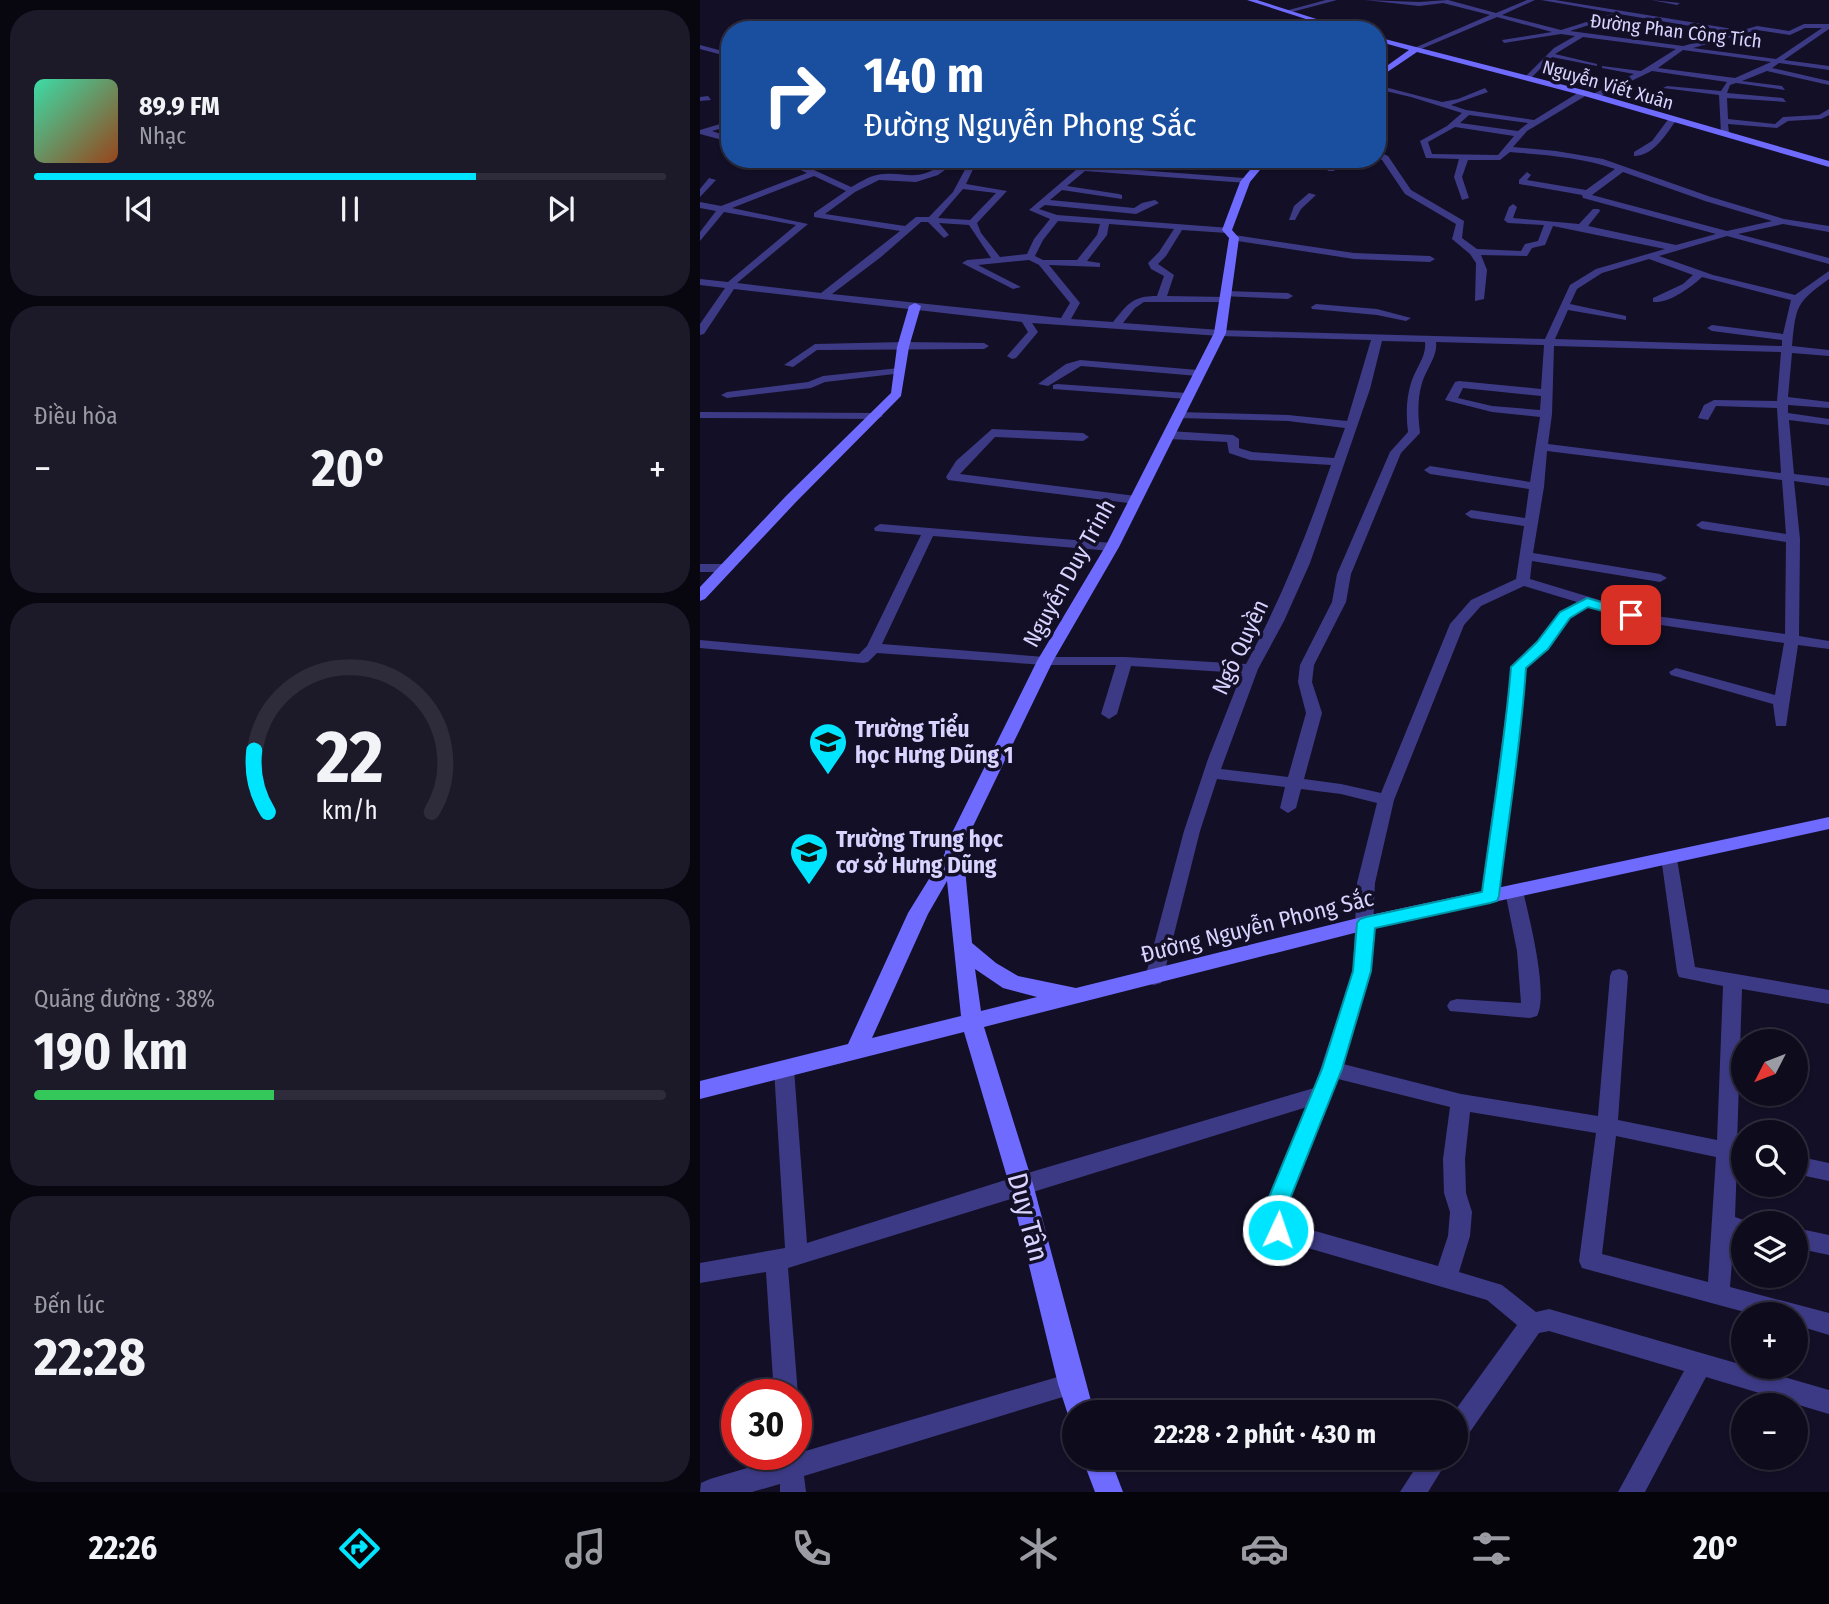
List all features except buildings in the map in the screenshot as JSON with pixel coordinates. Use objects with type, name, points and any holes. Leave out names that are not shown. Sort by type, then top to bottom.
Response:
[{"type":"street","points":[[1250,0],[1320,21]]},
{"type":"street","points":[[1288,11],[1334,0]]},
{"type":"street","name":"Đường Phan Công Tích","points":[[1368,0],[1419,4],[1445,1],[1560,32],[1829,68]]},
{"type":"street","points":[[1386,69],[1414,50],[1500,16],[1532,0]]},
{"type":"street","points":[[1544,0],[1743,32]]},
{"type":"street","points":[[1654,0],[1677,3]]},
{"type":"street","points":[[1609,12],[1622,1]]},
{"type":"street","points":[[1595,65],[1549,49],[1508,40],[1560,32],[1619,14]]},
{"type":"street","points":[[1468,112],[1454,125],[1424,141],[1429,156],[1503,157],[1519,134],[1535,122],[1588,95],[1651,69],[1681,49],[1761,28],[1790,33],[1802,27],[1829,26]]},
{"type":"street","points":[[1725,133],[1723,94],[1727,84],[1766,69],[1829,26]]},
{"type":"street","points":[[1528,79],[1549,49],[1581,34]]},
{"type":"street","name":"Nguyễn Viết Xuân","points":[[1386,42],[1588,95],[1829,164]]},
{"type":"street","points":[[700,47],[721,53]]},
{"type":"street","points":[[1605,67],[1641,74]]},
{"type":"street","points":[[1651,69],[1782,88]]},
{"type":"street","points":[[1766,69],[1829,83]]},
{"type":"street","points":[[1667,88],[1783,100]]},
{"type":"street","points":[[1386,90],[1413,94],[1468,112],[1535,122]]},
{"type":"street","points":[[1443,104],[1460,101],[1485,90]]},
{"type":"street","points":[[1726,118],[1779,126],[1786,119],[1821,117],[1829,111]]},
{"type":"street","points":[[1726,118],[1766,118]]},
{"type":"street","points":[[1637,153],[1656,143],[1673,119]]},
{"type":"street","points":[[1454,125],[1519,134]]},
{"type":"street","points":[[702,131],[721,126]]},
{"type":"street","points":[[702,131],[721,137]]},
{"type":"street","points":[[1508,149],[1609,163],[1620,170],[1783,221],[1829,229]]},
{"type":"street","points":[[1464,158],[1458,177],[1465,198]]},
{"type":"street","points":[[1386,159],[1408,192],[1461,223],[1457,239],[1477,252],[1524,254],[1528,246],[1542,243],[1549,222]]},
{"type":"street","points":[[808,168],[852,190]]},
{"type":"street","points":[[906,229],[817,215],[852,190],[878,177],[916,179],[942,168]]},
{"type":"street","points":[[932,220],[953,198],[970,168]]},
{"type":"street","points":[[1244,181],[1082,168],[1033,211],[1056,218],[1181,226],[1354,256],[1430,259]]},
{"type":"street","name":"Nguyễn Duy Trinh","points":[[972,1022],[961,946],[953,857],[957,839],[1045,661],[1112,547],[1220,333],[1231,234],[1244,181],[1253,168]]},
{"type":"street","points":[[1527,176],[1522,182],[1587,193],[1620,170]]},
{"type":"street","points":[[700,238],[722,209],[815,173]]},
{"type":"street","points":[[700,194],[712,180]]},
{"type":"street","points":[[960,187],[1003,191],[972,223]]},
{"type":"street","points":[[1060,187],[1119,197]]},
{"type":"street","points":[[1587,193],[1586,196],[1594,200],[1829,261]]},
{"type":"street","points":[[1292,218],[1297,208],[1312,195]]},
{"type":"street","points":[[1043,202],[1136,211],[1145,205],[1155,204]]},
{"type":"street","points":[[700,205],[803,224],[734,281],[701,330]]},
{"type":"street","points":[[1513,207],[1508,220],[1549,222],[1678,249]]},
{"type":"street","points":[[1581,228],[1596,211]]},
{"type":"street","points":[[1030,257],[1056,218]]},
{"type":"street","points":[[824,295],[878,256],[919,219],[972,223]]},
{"type":"street","points":[[932,220],[944,235]]},
{"type":"street","points":[[1523,581],[1546,414],[1549,342],[1573,287],[1586,277],[1726,234],[1783,221]]},
{"type":"street","points":[[1080,263],[1102,235],[1105,222]]},
{"type":"street","points":[[972,223],[977,234],[997,259]]},
{"type":"street","points":[[1161,298],[1169,275],[1154,267],[1153,263],[1163,254],[1181,226]]},
{"type":"street","points":[[1477,252],[1481,279],[1479,299]]},
{"type":"street","points":[[1016,287],[967,263],[1030,257],[1042,263],[1075,303],[1064,322]]},
{"type":"street","points":[[1651,257],[1700,274],[1797,298]]},
{"type":"street","points":[[1042,263],[1062,261],[1097,265]]},
{"type":"street","points":[[1657,300],[1686,286],[1700,274]]},
{"type":"street","points":[[1781,723],[1781,701],[1792,640],[1793,539],[1783,407],[1790,313],[1797,298],[1829,274]]},
{"type":"street","points":[[700,282],[1026,319],[1220,333],[1549,342],[1788,344]]},
{"type":"street","points":[[1115,327],[1137,301],[1161,298],[1288,296]]},
{"type":"street","points":[[700,596],[791,499],[877,416],[897,393],[904,346],[915,306]]},
{"type":"street","points":[[1563,306],[1622,318]]},
{"type":"street","points":[[1316,307],[1377,312],[1406,318]]},
{"type":"street","points":[[1012,356],[1033,332],[1026,319]]},
{"type":"street","points":[[1712,328],[1829,354]]},
{"type":"street","name":"Ngô Quyền","points":[[1154,978],[1192,831],[1211,774],[1251,668],[1292,591],[1351,425],[1377,338]]},
{"type":"street","points":[[1288,808],[1314,713],[1305,682],[1307,665],[1339,602],[1344,574],[1396,452],[1414,433],[1414,388],[1418,372],[1432,351],[1430,339]]},
{"type":"street","points":[[789,365],[815,347],[984,346]]},
{"type":"street","points":[[1044,384],[1070,366],[1080,363],[1198,373]]},
{"type":"street","points":[[727,395],[811,385],[823,379],[899,371]]},
{"type":"street","points":[[1546,393],[1459,384],[1451,400],[1492,409],[1546,414]]},
{"type":"street","points":[[1057,387],[1187,396]]},
{"type":"street","points":[[1704,418],[1708,407],[1714,403],[1783,407],[1829,405]]},
{"type":"street","points":[[1783,407],[1829,422]]},
{"type":"street","points":[[700,415],[877,416]]},
{"type":"street","points":[[1178,415],[1287,418],[1351,425]]},
{"type":"street","points":[[1083,437],[992,433],[960,464],[952,477],[1136,500]]},
{"type":"street","points":[[1168,435],[1233,439],[1233,450],[1250,456],[1338,462]]},
{"type":"street","points":[[1542,447],[1829,482]]},
{"type":"street","points":[[1430,470],[1538,487]]},
{"type":"street","points":[[1471,514],[1532,523]]},
{"type":"street","points":[[1702,525],[1793,539]]},
{"type":"street","points":[[880,528],[1112,547]]},
{"type":"street","points":[[700,644],[863,659],[873,648],[928,534]]},
{"type":"street","points":[[1527,556],[1660,578]]},
{"type":"street","points":[[700,568],[727,568]]},
{"type":"street","points":[[1532,1323],[1494,1292],[1278,1230],[1273,1214],[1332,1069],[1362,971],[1366,883],[1385,800],[1457,624],[1476,603],[1523,581],[1647,619],[1829,645]]},
{"type":"street","points":[[1490,896],[1519,667],[1543,646],[1565,615],[1587,602]]},
{"type":"street","points":[[873,648],[1045,661],[1251,668]]},
{"type":"street","points":[[1109,714],[1125,662]]},
{"type":"street","points":[[1676,672],[1781,701]]},
{"type":"street","points":[[1211,774],[1341,789],[1385,800]]},
{"type":"street","name":"Đường Nguyễn Phong Sắc","points":[[700,1090],[1366,923],[1829,823]]},
{"type":"street","points":[[856,1051],[918,913],[953,857]]},
{"type":"street","points":[[1670,857],[1686,972],[1829,997]]},
{"type":"street","points":[[1457,1006],[1530,1011],[1531,980],[1514,891]]},
{"type":"street","points":[[961,946],[992,972],[1013,985],[1085,995]]},
{"type":"street","points":[[1619,976],[1607,1126],[1590,1261],[1744,1302]]},
{"type":"street","points":[[1733,981],[1735,1120]]},
{"type":"street","name":"Duy Tân","points":[[972,1022],[1021,1184],[1076,1400]]},
{"type":"street","points":[[784,1069],[786,1379]]},
{"type":"street","points":[[1332,1069],[1461,1102],[1607,1126],[1731,1152]]},
{"type":"street","points":[[700,1273],[787,1258],[1321,1094]]},
{"type":"street","points":[[1446,1277],[1459,1236],[1461,1212],[1455,1193],[1454,1158],[1461,1102]]},
{"type":"street","points":[[1808,1168],[1829,1172]]},
{"type":"street","points":[[1718,1295],[1731,1239]]},
{"type":"street","points":[[1808,1241],[1829,1245]]},
{"type":"street","points":[[1808,1319],[1829,1324]]},
{"type":"street","points":[[1468,1413],[1532,1323],[1549,1320],[1829,1402]]},
{"type":"street","points":[[1631,1492],[1700,1364]]},
{"type":"street","points":[[710,1492],[791,1471],[1071,1384]]},
{"type":"street","points":[[1101,1470],[1109,1492]]},
{"type":"street","points":[[1413,1492],[1429,1470]]},
{"type":"place","name":"Trường Tiểu học Hưng Dũng 1","points":[[828,776]]},
{"type":"place","name":"Trường Trung học cơ sở Hưng Dũng","points":[[809,886]]},
{"type":"route","points":[[1278,1230],[1273,1214],[1332,1069],[1362,971],[1366,923],[1490,896],[1519,667],[1543,646],[1565,615],[1587,602],[1631,615]]}]
